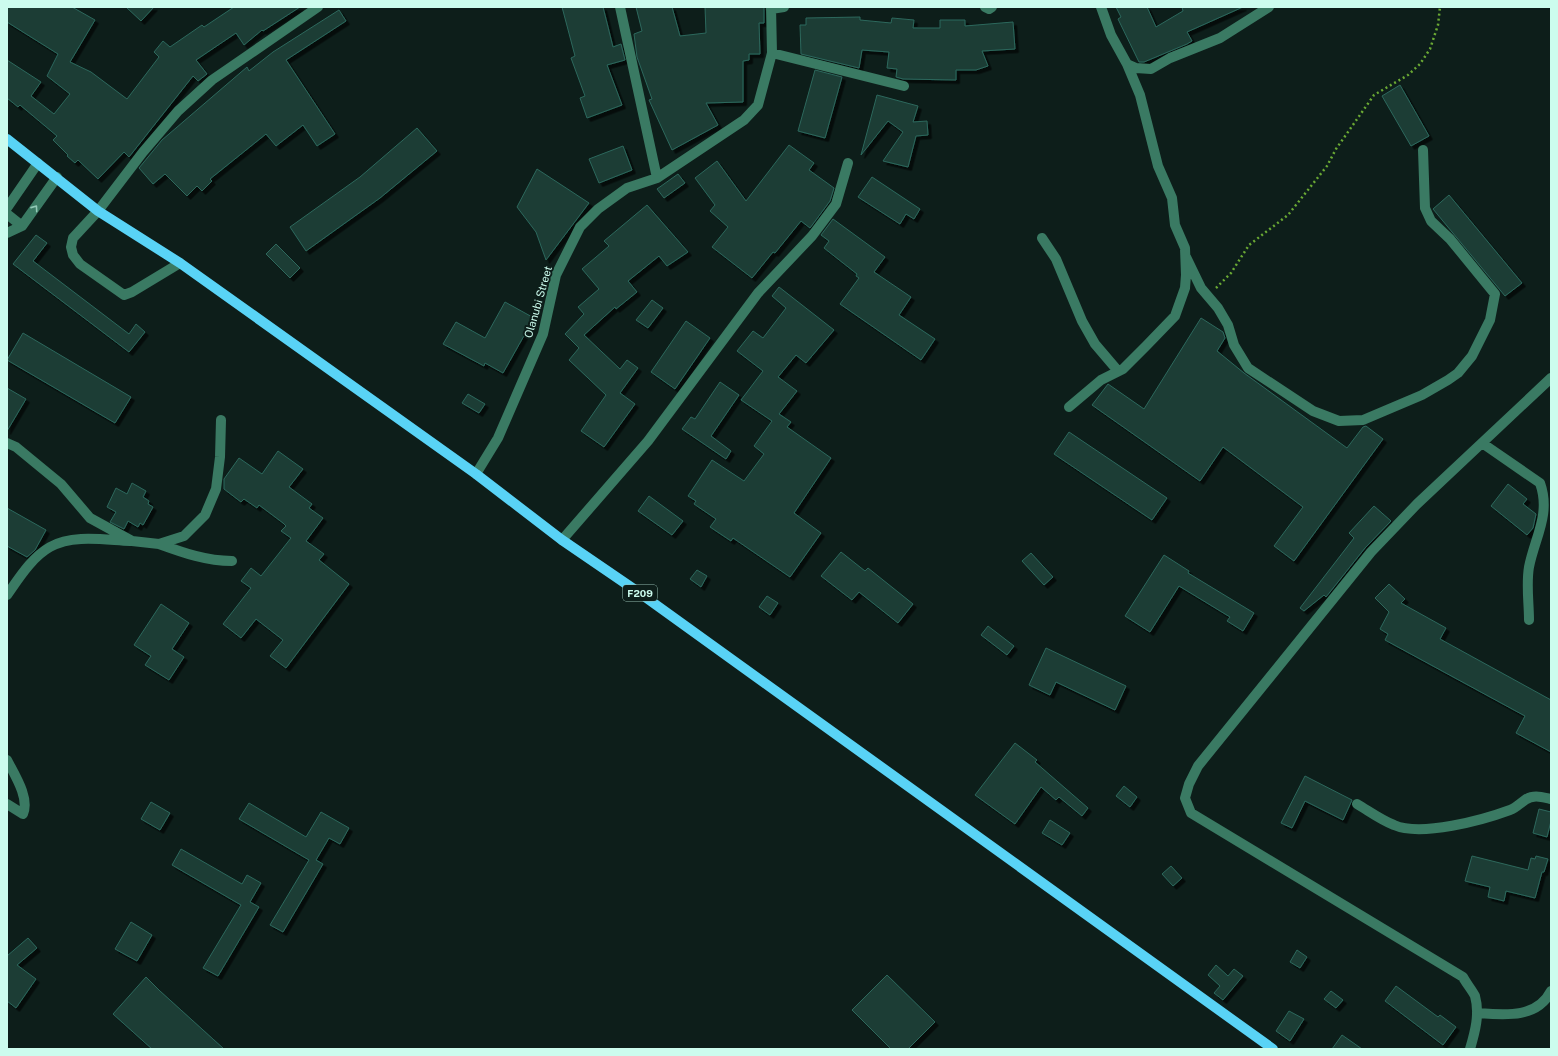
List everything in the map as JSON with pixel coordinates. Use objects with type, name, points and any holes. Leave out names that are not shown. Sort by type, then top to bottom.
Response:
[{"type":"main road","name":"F209","points":[[7,139],[57,177],[98,211],[180,263],[476,474],[562,540],[641,594],[1273,1049]]},
{"type":"street","points":[[180,263],[132,292],[124,295],[80,264],[73,255],[71,247],[73,238],[98,211],[143,152],[178,112],[212,80],[318,7]]},
{"type":"street","points":[[620,7],[657,178]]},
{"type":"street","points":[[771,8],[784,7]]},
{"type":"street","points":[[985,7],[990,9],[992,7]]},
{"type":"street","points":[[1069,407],[1101,380],[1118,371],[1146,346],[1175,316],[1185,288],[1186,248],[1175,225],[1172,198],[1158,166],[1140,95],[1127,64],[1111,35],[1101,7]]},
{"type":"street","points":[[1127,64],[1136,68],[1151,69],[1170,58],[1220,38],[1268,7]]},
{"type":"street","name":"Olanubi Street","points":[[476,474],[498,438],[543,334],[556,275],[580,227],[598,209],[627,188],[657,178],[744,120],[758,105],[772,53],[771,8]]},
{"type":"street","points":[[772,53],[904,86]]},
{"type":"street","points":[[1186,257],[1201,288],[1218,308],[1228,325],[1234,345],[1248,368],[1314,411],[1339,421],[1363,420],[1422,395],[1458,373],[1472,356],[1490,320],[1495,294],[1450,239],[1431,221],[1425,208],[1423,150]]},
{"type":"street","points":[[7,208],[38,162]]},
{"type":"street","points":[[562,540],[648,441],[758,293],[812,236],[836,204],[848,163]]},
{"type":"street","points":[[7,233],[22,226],[57,177]]},
{"type":"street","points":[[7,214],[22,226]]},
{"type":"street","points":[[1042,238],[1056,258],[1082,321],[1095,344],[1118,371]]},
{"type":"street","points":[[1470,1049],[1476,1026],[1477,1013],[1474,996],[1463,977],[1195,816],[1191,813],[1185,798],[1198,766],[1371,552],[1417,504],[1551,378]]},
{"type":"street","points":[[159,544],[184,536],[205,515],[216,489],[220,457],[221,420]]},
{"type":"street","points":[[7,443],[16,447],[61,484],[90,518],[132,541]]},
{"type":"street","points":[[1482,443],[1540,483],[1543,493],[1545,506],[1543,518],[1529,568],[1529,620]]},
{"type":"street","points":[[7,595],[29,565],[50,547],[70,540],[132,541],[159,544],[190,556],[212,561],[232,560]]},
{"type":"street","points":[[7,760],[23,794],[25,809],[23,814],[7,804]]},
{"type":"street","points":[[1357,804],[1395,826],[1413,829],[1449,826],[1482,820],[1515,808],[1525,799],[1533,796],[1551,799]]},
{"type":"street","points":[[1477,1013],[1512,1014],[1530,1011],[1547,999],[1551,991]]},
{"type":"path","points":[[1208,297],[1231,273],[1249,245],[1288,215],[1327,166],[1336,149],[1374,95],[1408,76],[1420,64],[1430,49],[1438,25],[1440,7]]},
{"type":"building","points":[[7,7],[72,7],[95,20],[70,62],[91,72],[127,99],[159,57],[154,52],[163,41],[170,47],[202,25],[204,27],[234,7],[300,7],[263,31],[262,30],[244,45],[236,33],[196,60],[207,74],[198,81],[193,76],[129,157],[124,152],[98,179],[78,160],[75,163],[67,156],[68,155],[53,140],[57,136],[20,105],[18,107],[7,98],[7,60],[41,82],[31,96],[54,114],[70,94],[47,76],[58,54],[7,22]]},
{"type":"building","points":[[126,7],[154,7],[141,21]]},
{"type":"building","points":[[562,7],[603,7],[613,47],[621,44],[625,60],[607,65],[622,105],[587,118],[580,98],[585,96],[571,58],[575,56]]},
{"type":"building","points":[[636,7],[672,7],[680,36],[706,33],[705,7],[764,7],[764,23],[759,23],[760,54],[749,54],[749,60],[743,61],[743,102],[706,103],[718,125],[672,150],[649,100],[652,99],[637,57],[634,34],[642,31]]},
{"type":"building","points":[[1116,7],[1147,7],[1156,27],[1183,11],[1182,7],[1243,7],[1187,32],[1192,41],[1187,44],[1144,62],[1139,62],[1118,19],[1121,17]]},
{"type":"building","points":[[339,10],[346,21],[286,60],[335,134],[317,146],[303,125],[276,146],[266,134],[210,179],[212,181],[202,191],[197,186],[187,196],[165,174],[153,184],[139,168],[162,140],[247,67],[249,71],[273,52]]},
{"type":"building","points":[[860,17],[860,20],[891,23],[892,18],[914,20],[913,28],[940,28],[940,20],[965,20],[965,26],[1013,22],[1015,49],[982,51],[988,66],[976,70],[956,70],[956,80],[903,79],[896,77],[897,69],[887,68],[889,52],[862,50],[859,68],[801,54],[800,25],[806,25],[806,18]]},
{"type":"building","points":[[815,70],[842,77],[825,138],[798,131]]},
{"type":"building","points":[[1400,85],[1429,136],[1411,146],[1382,96]]},
{"type":"building","points":[[877,95],[918,106],[913,122],[927,121],[928,135],[916,136],[908,167],[883,161],[903,132],[888,121],[861,155]]},
{"type":"building","points":[[417,128],[437,151],[380,198],[306,251],[290,227],[360,177]]},
{"type":"building","points":[[789,145],[814,163],[809,170],[834,188],[830,201],[810,228],[801,221],[752,278],[712,247],[728,227],[710,211],[715,205],[695,178],[717,161],[746,201]]},
{"type":"building","points":[[623,146],[632,170],[599,183],[589,159]]},
{"type":"building","points":[[537,169],[589,203],[546,260],[536,232],[517,207]]},
{"type":"building","points":[[678,174],[685,183],[664,198],[657,189]]},
{"type":"building","points":[[872,177],[920,209],[914,219],[906,214],[900,224],[858,197]]},
{"type":"building","points":[[1449,195],[1522,283],[1505,296],[1433,209]]},
{"type":"building","points":[[647,205],[688,252],[667,266],[659,256],[628,281],[637,292],[616,309],[615,307],[584,335],[620,369],[627,360],[638,368],[620,393],[635,404],[604,447],[581,431],[606,395],[569,360],[579,348],[565,334],[584,314],[578,307],[599,289],[582,269],[609,246],[604,241]]},
{"type":"building","points":[[833,219],[885,257],[874,272],[911,297],[899,315],[935,339],[921,360],[840,304],[859,278],[856,276],[857,274],[824,248],[829,241],[821,235]]},
{"type":"building","points":[[36,235],[47,243],[33,261],[129,334],[136,324],[145,332],[129,352],[13,264]]},
{"type":"building","points":[[276,244],[300,268],[290,278],[266,254]]},
{"type":"building","points":[[779,287],[834,330],[806,363],[796,355],[778,377],[797,391],[779,414],[791,422],[787,427],[831,458],[794,513],[821,533],[790,577],[733,538],[731,541],[710,527],[716,519],[694,504],[696,501],[688,496],[712,460],[744,481],[764,454],[754,446],[772,421],[741,400],[763,371],[737,351],[753,331],[763,338],[786,308],[772,296]]},
{"type":"building","points":[[652,300],[663,308],[648,328],[636,320]]},
{"type":"building","points":[[505,302],[534,318],[503,373],[485,363],[484,366],[443,344],[456,322],[485,338]]},
{"type":"building","points":[[1201,318],[1223,332],[1225,338],[1217,351],[1244,373],[1347,448],[1363,427],[1366,426],[1383,439],[1294,561],[1274,546],[1303,507],[1223,447],[1200,481],[1092,405],[1108,384],[1144,409]]},
{"type":"building","points":[[686,321],[710,338],[675,389],[651,372]]},
{"type":"building","points":[[23,333],[131,397],[115,423],[7,360]]},
{"type":"building","points":[[720,382],[739,395],[711,436],[731,451],[726,459],[682,429],[691,417],[695,419]]},
{"type":"building","points":[[7,388],[26,399],[7,431]]},
{"type":"building","points":[[468,394],[485,404],[479,413],[462,403]]},
{"type":"building","points":[[1069,432],[1167,498],[1152,520],[1054,454]]},
{"type":"building","points":[[278,451],[303,469],[289,487],[312,504],[309,508],[323,518],[306,541],[324,554],[319,560],[349,584],[286,668],[270,656],[283,640],[256,619],[241,638],[223,624],[251,588],[241,581],[251,568],[261,576],[291,538],[281,531],[286,526],[259,505],[257,508],[244,499],[241,502],[224,489],[224,479],[239,458],[262,474]]},
{"type":"building","points":[[132,483],[146,491],[143,497],[149,501],[148,504],[153,507],[143,525],[140,523],[138,527],[128,521],[124,529],[110,522],[116,512],[107,507],[116,488],[127,494]]},
{"type":"building","points":[[1508,484],[1527,499],[1523,504],[1536,514],[1533,528],[1527,535],[1491,506]]},
{"type":"building","points":[[649,496],[683,521],[672,535],[638,511]]},
{"type":"building","points":[[1374,506],[1391,521],[1365,548],[1326,597],[1324,595],[1304,611],[1300,608],[1354,538],[1349,533]]},
{"type":"building","points":[[7,508],[46,530],[35,550],[27,557],[7,546]]},
{"type":"building","points":[[841,552],[865,571],[868,568],[913,604],[898,623],[859,592],[852,600],[821,576]]},
{"type":"building","points":[[1031,553],[1053,577],[1044,585],[1022,561]]},
{"type":"building","points":[[1164,555],[1189,571],[1188,573],[1254,613],[1243,631],[1227,621],[1230,617],[1179,586],[1150,632],[1125,616]]},
{"type":"building","points":[[697,570],[707,576],[701,587],[690,579]]},
{"type":"building","points":[[1389,584],[1405,599],[1401,603],[1446,628],[1440,639],[1551,700],[1551,752],[1516,733],[1525,716],[1385,640],[1388,634],[1380,629],[1389,612],[1375,598]]},
{"type":"building","points":[[767,596],[778,603],[770,615],[759,607]]},
{"type":"building","points":[[161,604],[189,623],[172,649],[184,657],[169,680],[145,665],[151,656],[134,645]]},
{"type":"building","points":[[988,626],[1014,646],[1007,655],[981,635]]},
{"type":"building","points":[[1046,648],[1126,686],[1115,710],[1056,682],[1050,695],[1029,685]]},
{"type":"building","points":[[1015,743],[1037,760],[1035,762],[1088,808],[1082,816],[1059,797],[1056,800],[1041,787],[1015,824],[975,795]]},
{"type":"building","points":[[1305,776],[1352,800],[1343,820],[1305,801],[1292,828],[1281,823]]},
{"type":"building","points":[[1124,786],[1137,797],[1130,807],[1116,796]]},
{"type":"building","points":[[151,802],[170,813],[160,830],[141,819]]},
{"type":"building","points":[[249,803],[306,837],[321,812],[349,828],[340,844],[329,838],[316,860],[323,864],[283,932],[270,925],[309,860],[239,819]]},
{"type":"building","points":[[1539,809],[1551,812],[1551,821],[1547,837],[1533,833]]},
{"type":"building","points":[[1050,820],[1070,833],[1062,845],[1042,833]]},
{"type":"building","points":[[181,849],[242,884],[247,875],[261,883],[250,902],[259,907],[218,976],[203,968],[241,905],[172,865]]},
{"type":"building","points":[[1472,856],[1528,870],[1531,858],[1535,859],[1536,856],[1548,859],[1544,872],[1542,872],[1535,898],[1506,891],[1504,901],[1488,897],[1490,887],[1465,881]]},
{"type":"building","points":[[1171,866],[1182,878],[1173,886],[1162,874]]},
{"type":"building","points":[[131,922],[152,935],[137,961],[115,949]]},
{"type":"building","points":[[28,938],[37,948],[17,965],[36,979],[16,1008],[7,1001],[7,956]]},
{"type":"building","points":[[1297,950],[1307,957],[1300,968],[1290,962]]},
{"type":"building","points":[[1216,965],[1228,976],[1234,969],[1243,976],[1223,1000],[1214,993],[1220,986],[1208,975]]},
{"type":"building","points":[[887,975],[935,1022],[908,1049],[891,1049],[852,1010]]},
{"type":"building","points":[[146,977],[224,1049],[152,1049],[113,1014]]},
{"type":"building","points":[[1396,986],[1438,1017],[1440,1015],[1456,1027],[1443,1045],[1385,1001]]},
{"type":"building","points":[[1331,991],[1343,1000],[1336,1008],[1324,999]]},
{"type":"building","points":[[1289,1011],[1304,1019],[1290,1041],[1276,1031]]},
{"type":"building","points":[[1342,1035],[1362,1049],[1332,1049]]}]
